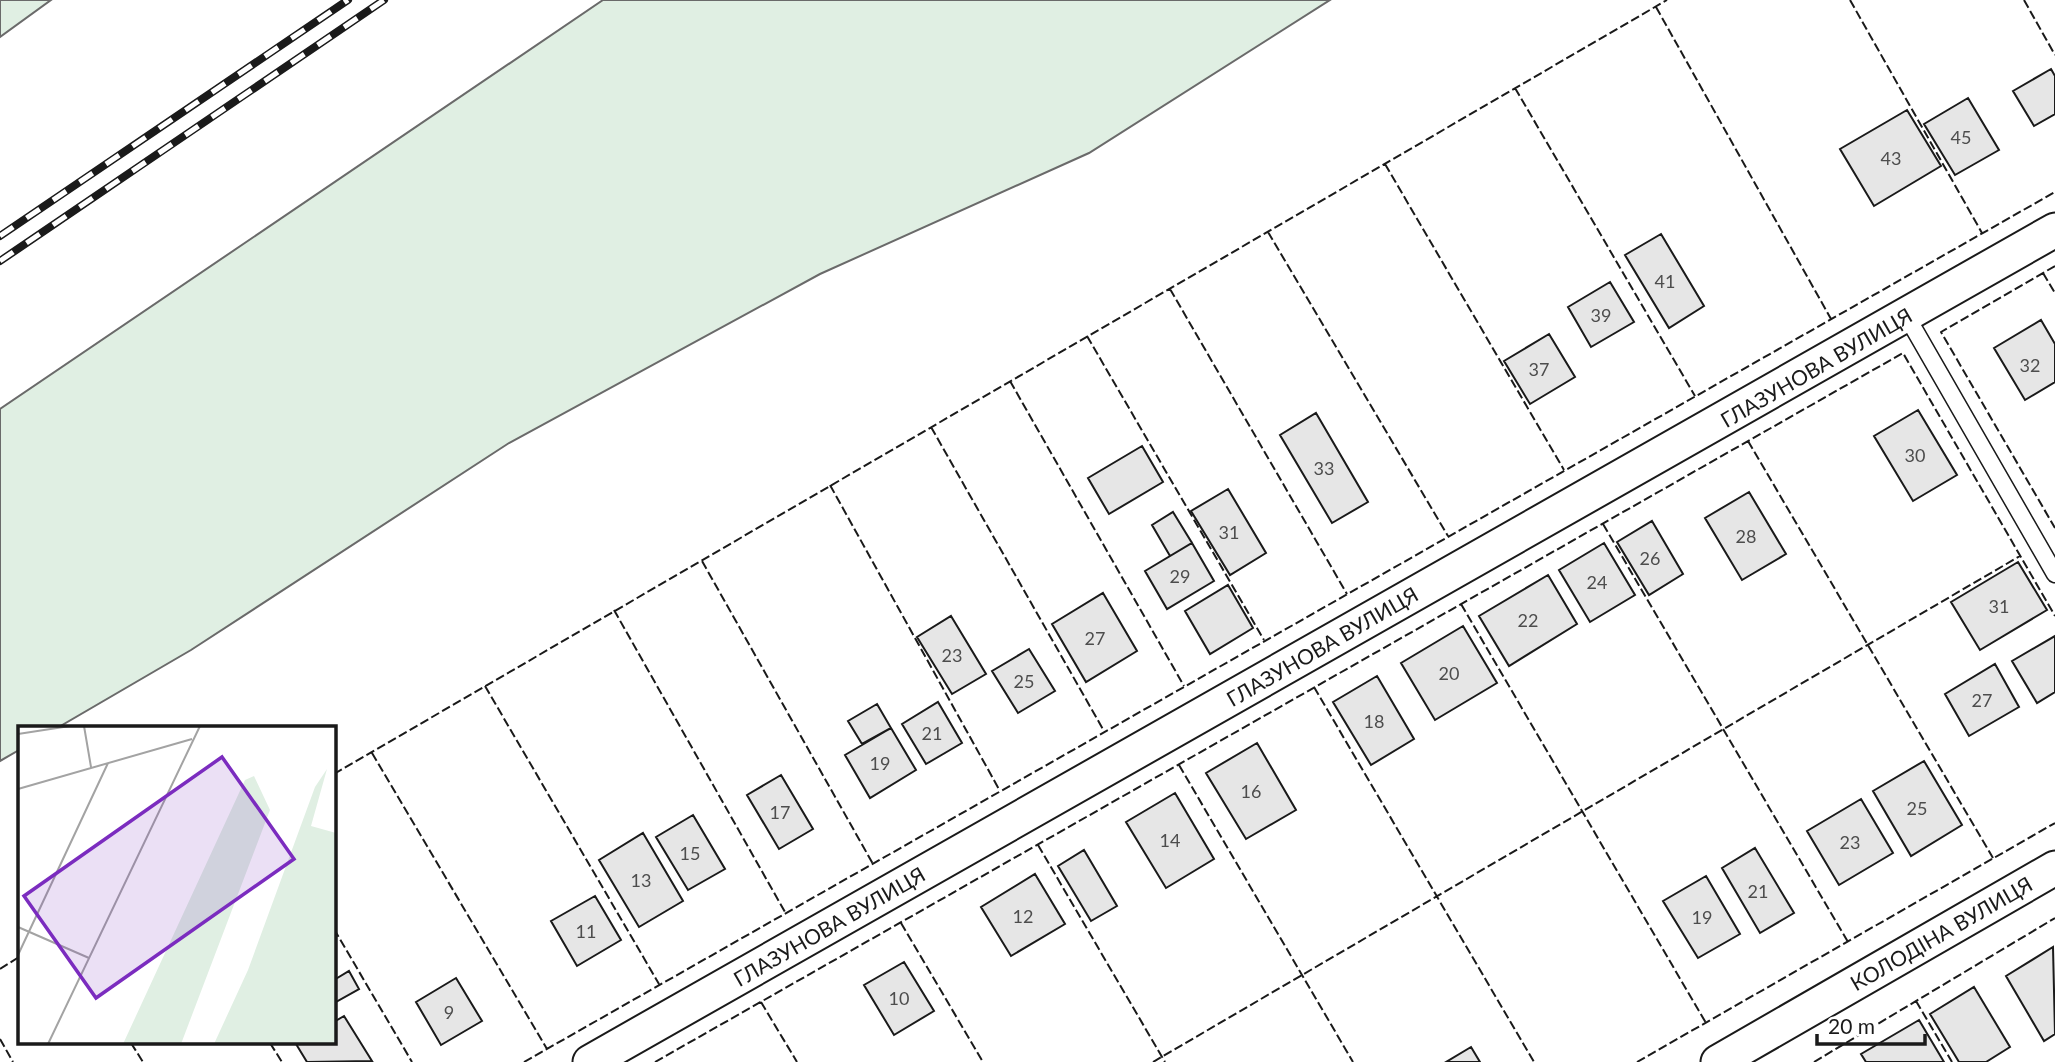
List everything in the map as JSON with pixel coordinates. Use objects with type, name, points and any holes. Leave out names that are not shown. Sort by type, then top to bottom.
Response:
[{"type":"street","name":"ГЛАЗУНОВА ВУЛИЦЯ","points":[[590,1062],[2055,230]]},
{"type":"street","name":"КОЛОДІНА ВУЛИЦЯ","points":[[1718,1062],[2055,868]]},
{"type":"lane","points":[[1906,316],[2055,574]]},
{"type":"green space","points":[[0,0],[51,0],[0,37]]},
{"type":"green space","points":[[603,0],[1330,0],[1089,153],[820,274],[509,443],[191,650],[60,726],[18,726],[18,751],[0,761],[0,409]]},
{"type":"building","points":[[2051,69],[2055,76],[2055,114],[2034,126],[2013,91]]},
{"type":"building","points":[[1968,98],[1999,150],[1955,175],[1924,124]]},
{"type":"building","points":[[1907,110],[1941,166],[1874,206],[1840,149]]},
{"type":"building","points":[[1661,234],[1704,306],[1669,328],[1625,255]]},
{"type":"building","points":[[1610,282],[1634,322],[1591,347],[1568,307]]},
{"type":"building","points":[[2041,320],[2055,344],[2055,382],[2025,400],[1994,348]]},
{"type":"building","points":[[1549,334],[1575,377],[1530,404],[1504,361]]},
{"type":"building","points":[[1918,410],[1957,475],[1913,501],[1874,436]]},
{"type":"building","points":[[1316,413],[1368,502],[1332,523],[1280,435]]},
{"type":"building","points":[[1142,446],[1163,482],[1109,514],[1088,478]]},
{"type":"building","points":[[1228,489],[1266,553],[1230,575],[1191,511]]},
{"type":"building","points":[[1749,492],[1786,554],[1742,580],[1705,518]]},
{"type":"building","points":[[1173,512],[1192,543],[1170,556],[1152,525]]},
{"type":"building","points":[[1652,521],[1683,574],[1649,595],[1617,542]]},
{"type":"building","points":[[1192,543],[1214,581],[1167,609],[1145,571]]},
{"type":"building","points":[[1604,543],[1635,595],[1590,622],[1559,570]]},
{"type":"building","points":[[2018,562],[2047,610],[1980,650],[1951,602]]},
{"type":"building","points":[[1548,575],[1577,624],[1509,666],[1479,616]]},
{"type":"building","points":[[1228,585],[1253,628],[1210,654],[1185,611]]},
{"type":"building","points":[[1103,593],[1137,651],[1086,682],[1052,624]]},
{"type":"building","points":[[951,616],[986,674],[952,694],[917,637]]},
{"type":"building","points":[[1463,626],[1497,683],[1435,720],[1401,663]]},
{"type":"building","points":[[2055,636],[2055,692],[2037,703],[2012,661]]},
{"type":"building","points":[[1029,649],[1055,691],[1018,713],[992,671]]},
{"type":"building","points":[[1995,664],[2019,707],[1969,736],[1945,694]]},
{"type":"building","points":[[1377,676],[1414,739],[1371,765],[1333,702]]},
{"type":"building","points":[[938,702],[962,743],[926,764],[902,724]]},
{"type":"building","points":[[877,704],[891,728],[862,744],[848,721]]},
{"type":"building","points":[[891,728],[916,770],[870,798],[845,755]]},
{"type":"building","points":[[1257,743],[1296,810],[1246,839],[1206,773]]},
{"type":"building","points":[[1924,761],[1962,825],[1911,856],[1873,791]]},
{"type":"building","points":[[781,775],[813,829],[779,849],[747,795]]},
{"type":"building","points":[[1175,793],[1214,859],[1166,888],[1126,822]]},
{"type":"building","points":[[1861,799],[1893,853],[1839,885],[1807,831]]},
{"type":"building","points":[[693,815],[725,869],[688,890],[656,837]]},
{"type":"building","points":[[643,833],[683,901],[639,927],[599,860]]},
{"type":"building","points":[[1755,848],[1794,913],[1760,933],[1722,868]]},
{"type":"building","points":[[1084,850],[1117,906],[1091,921],[1058,866]]},
{"type":"building","points":[[1035,874],[1065,924],[1011,956],[981,907]]},
{"type":"building","points":[[1706,876],[1740,934],[1698,958],[1663,901]]},
{"type":"building","points":[[595,896],[621,940],[577,966],[551,921]]},
{"type":"building","points":[[2053,947],[2055,1034],[2044,1041],[2006,976]]},
{"type":"building","points":[[904,962],[934,1011],[894,1035],[864,985]]},
{"type":"building","points":[[349,971],[359,989],[336,1002],[336,979]]},
{"type":"building","points":[[456,978],[482,1021],[441,1045],[416,1002]]},
{"type":"building","points":[[1974,987],[2010,1047],[1986,1062],[1959,1062],[1930,1014]]},
{"type":"building","points":[[344,1016],[372,1061],[307,1062],[296,1044],[336,1044],[336,1021]]},
{"type":"building","points":[[1919,1020],[1944,1062],[1866,1062],[1861,1054]]},
{"type":"building","points":[[1471,1047],[1480,1062],[1446,1062]]},
{"type":"railway","points":[[0,236],[348,0]]},
{"type":"railway","points":[[0,261],[384,0]]},
{"type":"fence","points":[[336,773],[1667,0]]},
{"type":"fence","points":[[1850,0],[1982,233]]},
{"type":"fence","points":[[2024,0],[2055,55]]},
{"type":"fence","points":[[1656,7],[1831,319]]},
{"type":"fence","points":[[1515,88],[1695,396]]},
{"type":"fence","points":[[1385,164],[1564,470]]},
{"type":"fence","points":[[524,1062],[2055,192]]},
{"type":"fence","points":[[1268,232],[1448,536]]},
{"type":"fence","points":[[2055,266],[1941,332],[2055,528]]},
{"type":"fence","points":[[2043,273],[2055,293]]},
{"type":"fence","points":[[1170,289],[1347,594]]},
{"type":"fence","points":[[1087,336],[1264,640]]},
{"type":"fence","points":[[655,1062],[1903,353],[2055,616]]},
{"type":"fence","points":[[1010,381],[1184,686]]},
{"type":"fence","points":[[931,427],[1104,731]]},
{"type":"fence","points":[[1748,441],[1993,858]]},
{"type":"fence","points":[[830,485],[1000,791]]},
{"type":"fence","points":[[1603,524],[1848,942]]},
{"type":"fence","points":[[1153,1062],[2020,556]]},
{"type":"fence","points":[[702,561],[873,864]]},
{"type":"fence","points":[[1461,604],[1706,1023]]},
{"type":"fence","points":[[614,610],[785,912]]},
{"type":"fence","points":[[485,686],[659,984]]},
{"type":"fence","points":[[1314,687],[1534,1062]]},
{"type":"fence","points":[[372,753],[547,1049]]},
{"type":"fence","points":[[1179,765],[1353,1062]]},
{"type":"fence","points":[[1637,1062],[2055,823]]},
{"type":"fence","points":[[1038,845],[1165,1062]]},
{"type":"fence","points":[[1814,1062],[2055,918]]},
{"type":"fence","points":[[901,923],[983,1062]]},
{"type":"fence","points":[[336,932],[412,1062]]},
{"type":"fence","points":[[0,969],[18,958]]},
{"type":"fence","points":[[1916,1001],[1952,1062]]},
{"type":"fence","points":[[761,1002],[797,1062]]},
{"type":"fence","points":[[0,1039],[13,1062]]},
{"type":"fence","points":[[132,1044],[143,1062]]},
{"type":"fence","points":[[271,1044],[282,1062]]}]
